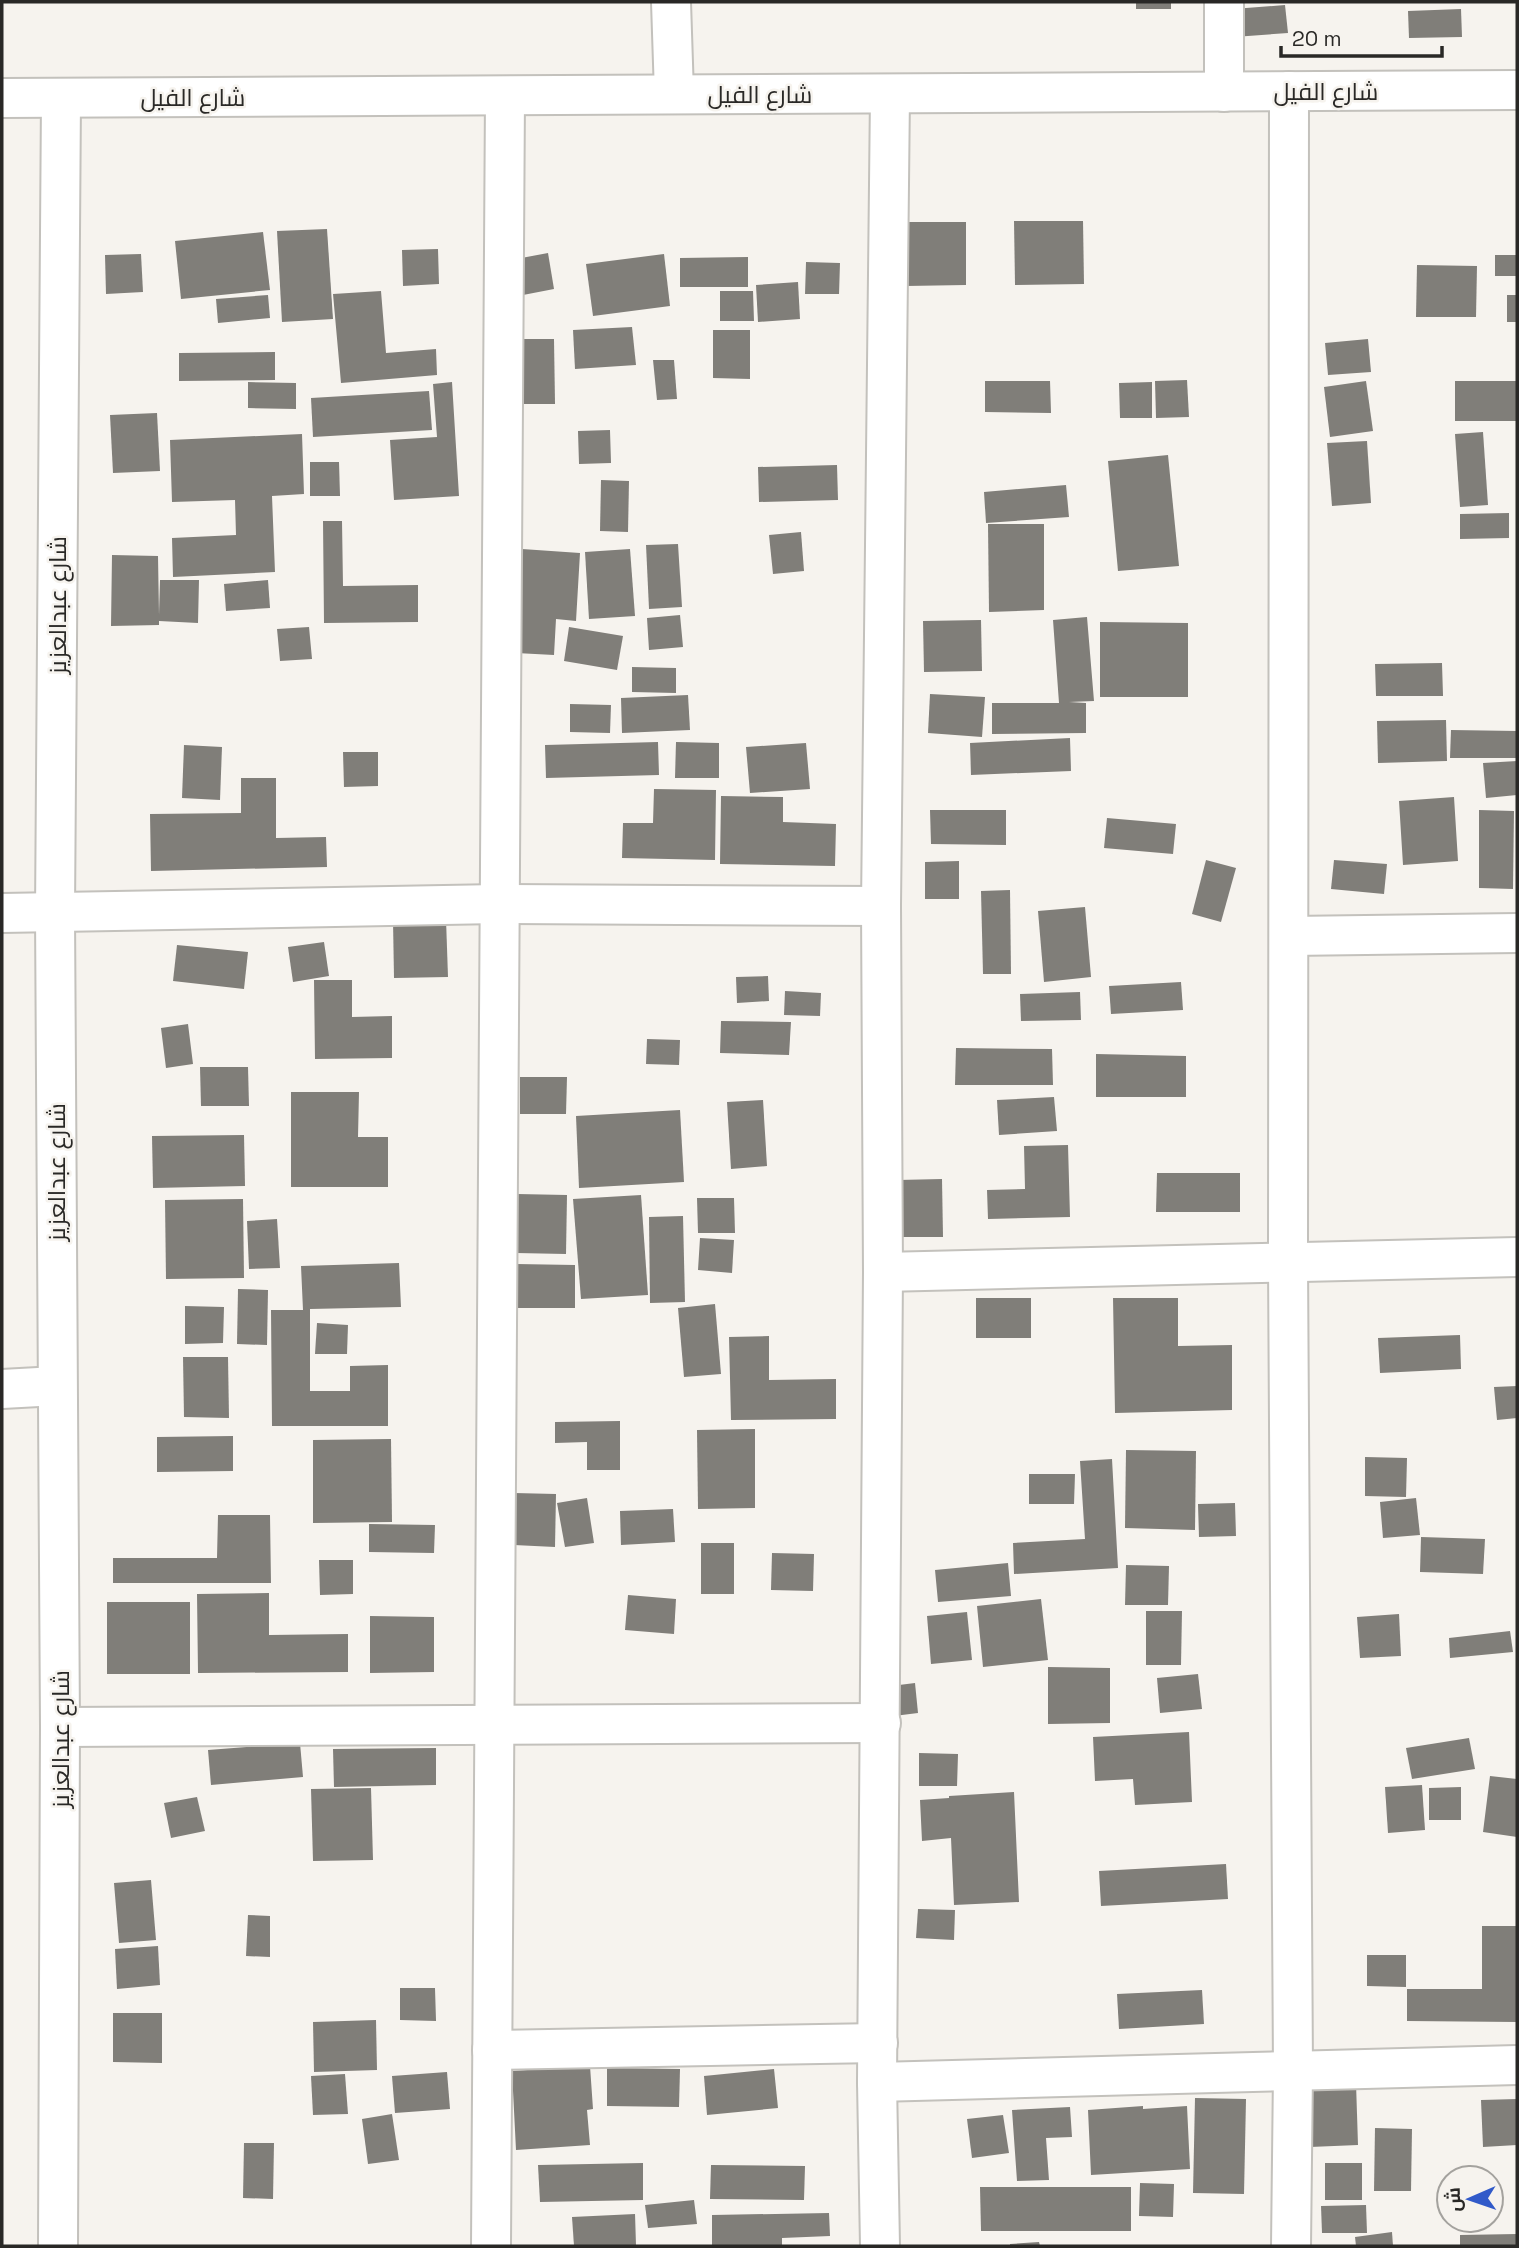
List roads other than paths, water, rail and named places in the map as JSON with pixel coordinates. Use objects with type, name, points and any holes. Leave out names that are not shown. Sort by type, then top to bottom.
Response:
[{"type":"street","points":[[671,2],[674,94]]},
{"type":"street","points":[[1224,2],[1224,92]]},
{"type":"street","name":"شارع الفيل","points":[[2,98],[1517,90]]},
{"type":"street","points":[[1289,91],[1288,1262],[1293,2071],[1291,2246]]},
{"type":"street","points":[[880,2246],[877,2082],[883,1272],[881,906],[890,94]]},
{"type":"street","points":[[491,2246],[505,96]]},
{"type":"street","name":"شارع عبدالعزيز","points":[[58,2246],[60,1727],[55,913],[61,98]]},
{"type":"street","points":[[2,913],[498,904],[881,906]]},
{"type":"street","points":[[1290,936],[1517,933]]},
{"type":"street","points":[[883,1272],[1517,1257]]},
{"type":"street","points":[[2,1389],[57,1386]]},
{"type":"street","points":[[60,1727],[881,1723]]},
{"type":"street","points":[[492,2050],[878,2043]]},
{"type":"street","points":[[877,2082],[1517,2065]]}]
